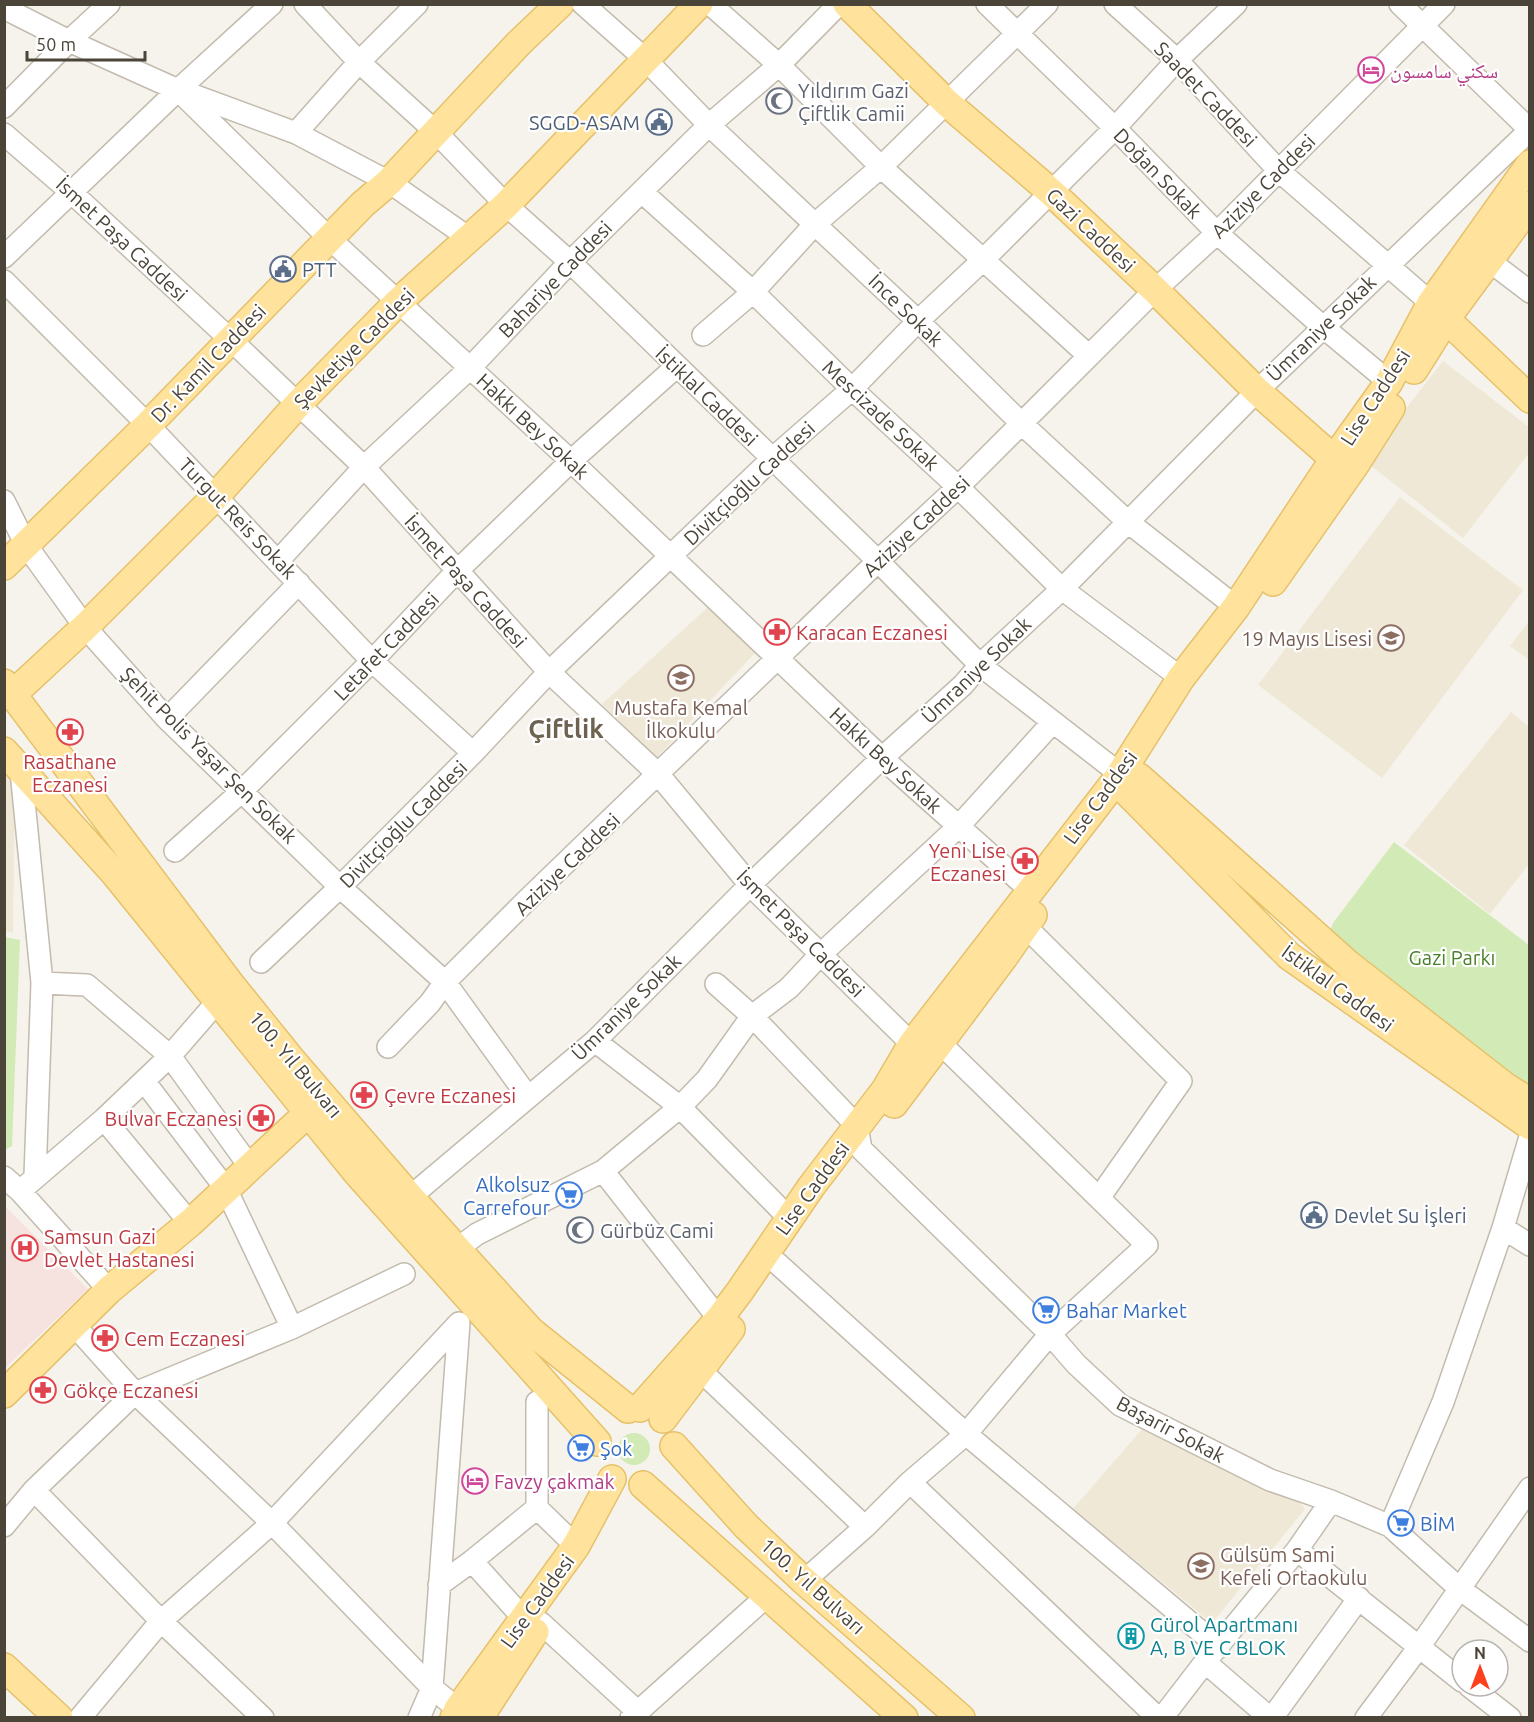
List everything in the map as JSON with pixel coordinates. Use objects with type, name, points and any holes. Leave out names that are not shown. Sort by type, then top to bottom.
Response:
[{"type":"main road","name":"Dr. Kamil Caddesi","points":[[4,566],[148,424],[363,204],[389,182],[519,43],[560,4]]},
{"type":"main road","name":"Şevketiye Caddesi","points":[[9,689],[85,627],[216,496],[298,404],[398,302],[506,205],[699,4]]},
{"type":"main road","name":"Gazi Caddesi","points":[[847,4],[947,103],[1051,192],[1257,391],[1334,459]]},
{"type":"main road","name":"Lise Caddesi","points":[[644,1412],[701,1371],[818,1202],[859,1138],[912,1044],[1030,890],[1126,779],[1181,678],[1236,607],[1334,459],[1438,311],[1530,164]]},
{"type":"main road","name":"Lise Caddesi","points":[[644,1412],[719,1319],[789,1218],[940,1042],[1004,957],[1126,779],[1323,514],[1355,465],[1438,311],[1488,260],[1530,205]]},
{"type":"main road","name":"Saadet Caddesi","points":[[1438,311],[1530,399]]},
{"type":"main road","name":"100. Yıl Bulvarı","points":[[9,689],[232,986],[291,1059],[410,1197],[531,1331],[644,1412]]},
{"type":"main road","name":"100. Yıl Bulvarı","points":[[13,761],[115,874],[357,1173],[597,1442]]},
{"type":"main road","name":"İstiklal Caddesi","points":[[1126,779],[1140,777],[1348,964],[1506,1087],[1530,1102]]},
{"type":"main road","name":"İstiklal Caddesi","points":[[1126,779],[1289,956],[1530,1126]]},
{"type":"main road","points":[[4,1394],[109,1290],[190,1224],[308,1113]]},
{"type":"main road","points":[[644,1412],[671,1430],[674,1455],[669,1467],[661,1477],[650,1484],[629,1483],[603,1470],[597,1458],[599,1432],[606,1421],[616,1413],[644,1412]]},
{"type":"main road","name":"100. Yıl Bulvarı","points":[[674,1446],[746,1526],[804,1581],[962,1718]]},
{"type":"main road","name":"Lise Caddesi","points":[[533,1621],[576,1546],[629,1483]]},
{"type":"main road","name":"Lise Caddesi","points":[[465,1715],[629,1483]]},
{"type":"main road","name":"100. Yıl Bulvarı","points":[[629,1483],[768,1595],[904,1718]]},
{"type":"main road","points":[[4,1667],[58,1718]]},
{"type":"street","points":[[4,107],[69,40],[109,4]]},
{"type":"street","points":[[4,257],[178,90],[272,4]]},
{"type":"street","name":"İstiklal Caddesi","points":[[305,4],[359,62],[436,132],[506,205],[570,262],[752,438],[980,665],[1126,779]]},
{"type":"street","points":[[296,133],[359,62],[417,4]]},
{"type":"street","name":"İnce Sokak","points":[[584,4],[645,59],[709,125],[1128,522],[1236,607]]},
{"type":"street","points":[[710,4],[778,64],[881,167],[1089,356]]},
{"type":"street","name":"Bahariye Caddesi","points":[[278,561],[364,467],[470,368],[570,262],[709,125],[778,64],[838,4]]},
{"type":"street","name":"Doğan Sokak","points":[[987,4],[1115,128],[1217,233],[1389,382]]},
{"type":"street","points":[[703,335],[753,292],[815,224],[881,167],[1047,4]]},
{"type":"street","name":"Saadet Caddesi","points":[[1115,4],[1177,60],[1278,170],[1438,311]]},
{"type":"street","name":"Divitçioğlu Caddesi","points":[[261,962],[340,887],[473,753],[549,672],[772,459],[852,389],[1115,128],[1177,60],[1236,4]]},
{"type":"street","points":[[1400,4],[1530,130]]},
{"type":"street","name":"Aziziye Caddesi","points":[[388,1047],[430,1003],[445,982],[778,657],[958,487],[1155,290],[1217,233],[1444,4]]},
{"type":"street","name":"Hakkı Bey Sokak","points":[[4,8],[178,90],[330,239],[571,461],[882,758],[1030,890]]},
{"type":"street","points":[[178,90],[296,133],[389,182],[469,238]]},
{"type":"street","name":"Ümraniye Sokak","points":[[410,1197],[595,1041],[750,885],[1062,589],[1257,391],[1530,130]]},
{"type":"street","name":"İsmet Paşa Caddesi","points":[[4,134],[71,192],[364,467],[549,672],[659,775],[750,885],[912,1044]]},
{"type":"street","name":"Mescizade Sokak","points":[[642,192],[753,292],[1062,589],[1181,678]]},
{"type":"street","points":[[1488,260],[1530,292]]},
{"type":"street","name":"Turgut Reis Sokak","points":[[4,281],[148,424],[372,661],[473,753]]},
{"type":"street","name":"Letafet Caddesi","points":[[175,851],[242,791],[457,572],[571,461],[676,367]]},
{"type":"street","name":"Şehit Polis Yaşar Şen Sokak","points":[[4,501],[27,545],[85,627],[167,719],[340,887],[445,982],[528,1097]]},
{"type":"street","points":[[167,719],[299,583]]},
{"type":"street","points":[[457,1249],[477,1234],[603,1171],[680,1107],[707,1079],[752,1016],[789,988],[821,954],[958,827],[1052,723]]},
{"type":"street","points":[[13,761],[42,983],[35,1176]]},
{"type":"street","points":[[1025,927],[1181,1081],[1099,1198]]},
{"type":"street","points":[[42,983],[87,985],[170,1056],[250,1167]]},
{"type":"street","name":"Başarir Sokak","points":[[716,984],[752,1016],[859,1138],[1050,1334],[1076,1364],[1120,1406],[1270,1480],[1331,1501],[1390,1526],[1460,1589],[1530,1641]]},
{"type":"street","points":[[109,1290],[12,1184],[35,1176],[104,1119],[170,1056],[217,1002]]},
{"type":"street","points":[[595,1041],[680,1107],[789,1218]]},
{"type":"street","points":[[804,1581],[865,1527],[910,1482],[966,1434],[1050,1334],[1147,1245],[940,1042]]},
{"type":"street","points":[[144,1081],[226,1190],[292,1328]]},
{"type":"street","points":[[104,1119],[190,1224]]},
{"type":"street","points":[[1390,1526],[1443,1402],[1503,1228],[1530,1137]]},
{"type":"street","points":[[603,1171],[719,1319]]},
{"type":"street","points":[[1503,1228],[1530,1245]]},
{"type":"street","points":[[777,1263],[1212,1655],[1271,1718],[1359,1598]]},
{"type":"street","points":[[4,1526],[34,1490],[135,1393],[292,1328],[404,1274]]},
{"type":"street","points":[[80,1718],[161,1621],[272,1523],[459,1323],[432,1688],[419,1718]]},
{"type":"street","points":[[75,1326],[135,1393],[272,1523],[432,1688],[465,1715]]},
{"type":"street","points":[[701,1371],[865,1527]]},
{"type":"street","points":[[537,1402],[537,1508],[576,1546]]},
{"type":"street","points":[[910,1482],[1160,1718],[1297,1550],[1331,1501]]},
{"type":"street","points":[[1366,1718],[1419,1647],[1530,1488]]},
{"type":"street","points":[[34,1490],[161,1621],[262,1718]]},
{"type":"street","points":[[439,1585],[537,1508]]},
{"type":"street","points":[[1297,1550],[1450,1672]]},
{"type":"street","points":[[472,1561],[634,1715],[768,1595]]},
{"type":"street","points":[[1484,1698],[1510,1718]]},
{"type":"shaded area","points":[[1443,361],[1529,427],[1529,453],[1463,538],[1365,461]]},
{"type":"shaded area","name":"19 Mayıs Lisesi","points":[[1400,497],[1523,590],[1382,778],[1258,685]]},
{"type":"shaded area","name":"Mustafa Kemal İlkokulu","points":[[708,607],[755,653],[656,758],[602,704]]},
{"type":"shaded area","points":[[1529,621],[1529,660],[1510,646]]},
{"type":"shaded area","points":[[1511,712],[1529,727],[1529,864],[1490,914],[1404,845]]},
{"type":"shaded area","points":[[4,771],[15,781],[13,933],[5,931]]},
{"type":"shaded area","name":"Samsun Gazi Devlet Hastanesi","points":[[5,1206],[88,1289],[5,1368]]},
{"type":"shaded area","name":"Gülsüm Sami Kefeli Ortaokulu","points":[[1142,1429],[1295,1496],[1305,1509],[1212,1623],[1073,1509]]},
{"type":"green space","name":"Gazi Parkı","points":[[1394,842],[1529,945],[1529,1088],[1329,934],[1333,923]]},
{"type":"green space","points":[[5,937],[20,940],[12,1146],[5,1150]]},
{"type":"green space","points":[[634,1433],[645,1438],[650,1449],[645,1460],[634,1465],[623,1460],[618,1449],[623,1438]]},
{"type":"place","name":"سكني سامسون","points":[[1371,70]]},
{"type":"place","name":"Yıldırım Gazi Çiftlik Camii","points":[[779,101]]},
{"type":"place","name":"SGGD-ASAM","points":[[659,122]]},
{"type":"place","name":"PTT","points":[[283,269]]},
{"type":"place","name":"Karacan Eczanesi","points":[[777,632]]},
{"type":"place","name":"19 Mayıs Lisesi","points":[[1391,638]]},
{"type":"place","name":"Mustafa Kemal İlkokulu","points":[[681,678]]},
{"type":"place","name":"Rasathane Eczanesi","points":[[70,732]]},
{"type":"place","name":"Yeni Lise Eczanesi","points":[[1025,861]]},
{"type":"place","name":"Çevre Eczanesi","points":[[364,1095]]},
{"type":"place","name":"Bulvar Eczanesi","points":[[261,1118]]},
{"type":"place","name":"Alkolsuz Carrefour","points":[[569,1195]]},
{"type":"place","name":"Devlet Su İşleri","points":[[1314,1215]]},
{"type":"place","name":"Gürbüz Cami","points":[[580,1230]]},
{"type":"place","name":"Samsun Gazi Devlet Hastanesi","points":[[25,1248]]},
{"type":"place","name":"Bahar Market","points":[[1046,1310]]},
{"type":"place","name":"Cem Eczanesi","points":[[105,1338]]},
{"type":"place","name":"Gökçe Eczanesi","points":[[43,1390]]},
{"type":"place","name":"Şok","points":[[581,1448]]},
{"type":"place","name":"Favzy çakmak","points":[[475,1481]]},
{"type":"place","name":"BİM","points":[[1401,1523]]},
{"type":"place","name":"Gülsüm Sami Kefeli Ortaokulu","points":[[1201,1566]]},
{"type":"place","name":"Gürol Apartmanı A, B VE C BLOK","points":[[1131,1636]]},
{"type":"district","name":"Çiftlik","points":[[566,728]]}]
